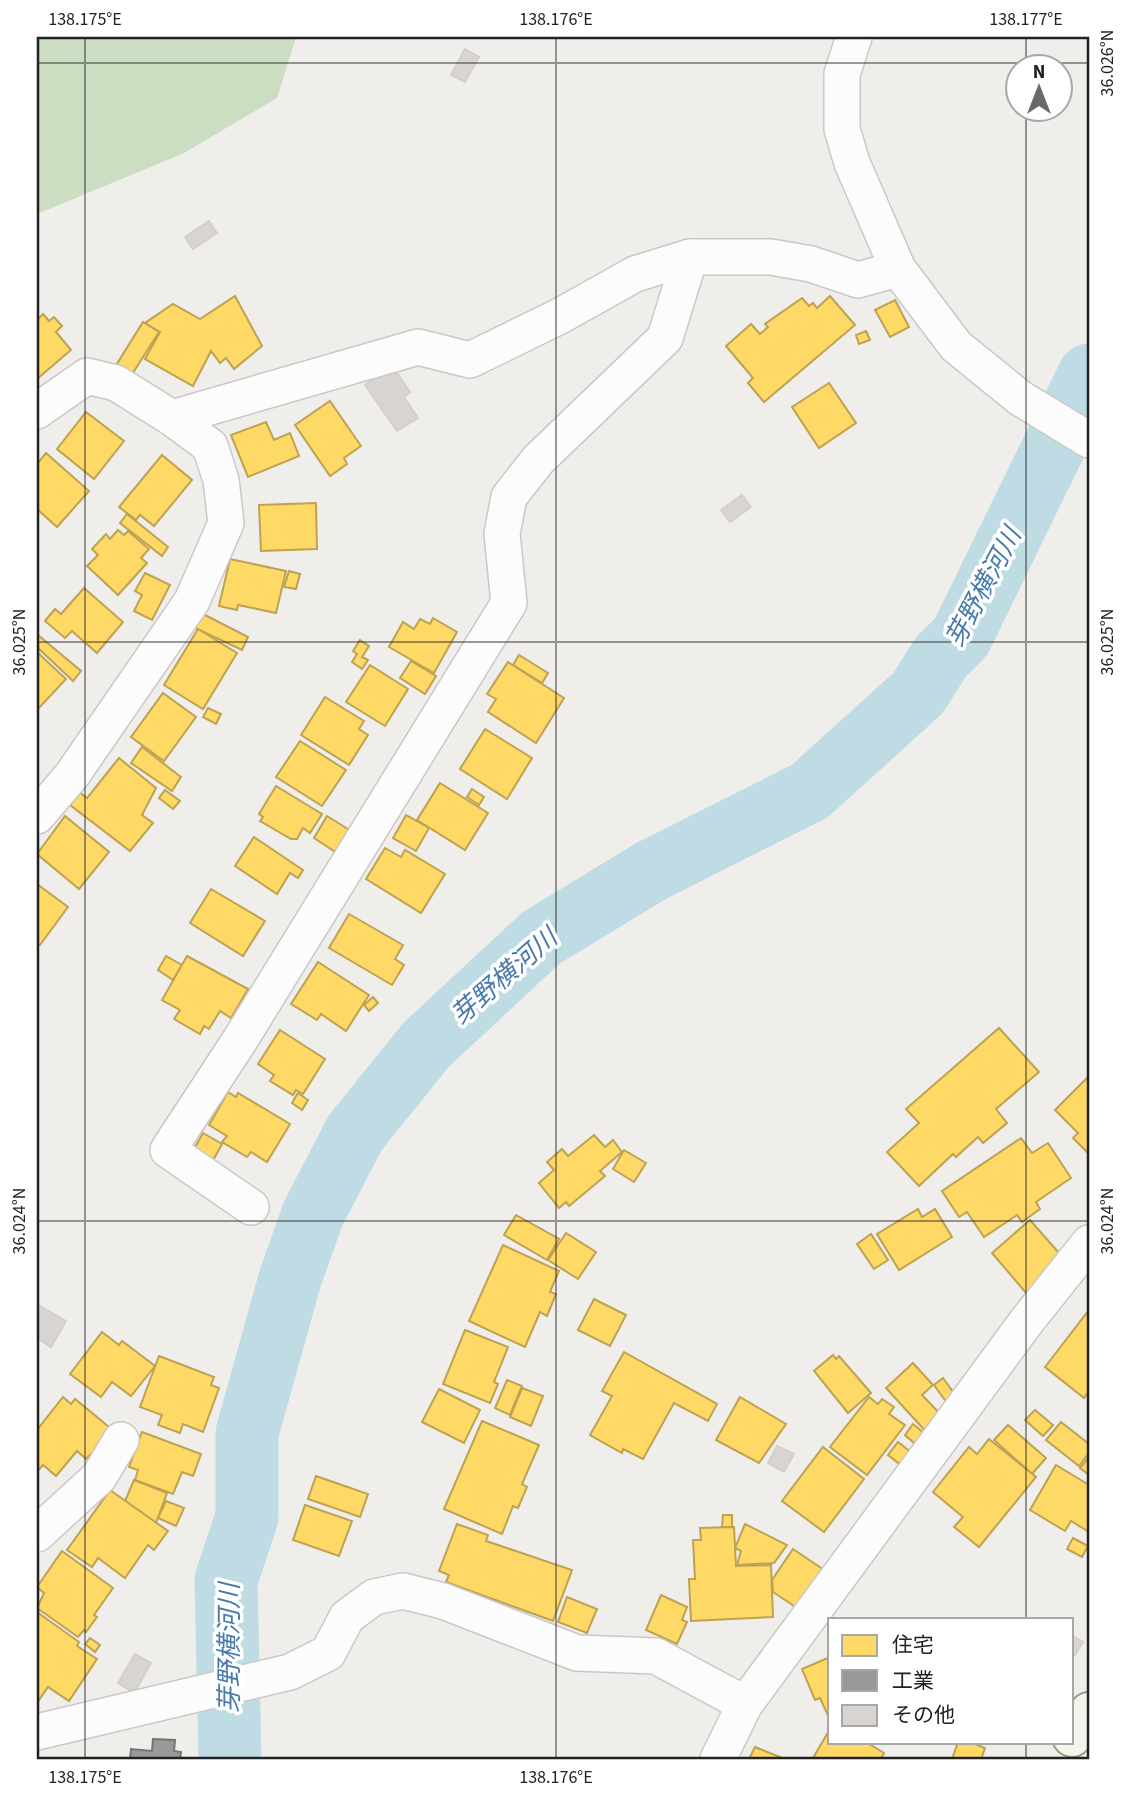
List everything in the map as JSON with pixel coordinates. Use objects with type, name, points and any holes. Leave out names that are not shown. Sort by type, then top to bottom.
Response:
[{"type":"main road","points":[[1074,1734],[1089,1712]]},
{"type":"street","points":[[854,37],[842,74],[842,129],[852,163],[898,269],[956,346],[1020,398],[1089,440]]},
{"type":"street","points":[[172,418],[418,348],[470,360],[560,316],[635,274],[690,257],[772,257],[811,264],[858,280],[898,269]]},
{"type":"street","points":[[250,1207],[168,1150],[240,1040],[509,603],[502,534],[509,497],[538,460],[665,338],[690,257]]},
{"type":"street","points":[[37,411],[87,376],[116,383],[172,418],[210,446],[221,480],[226,523],[192,601],[72,775],[37,816]]},
{"type":"street","points":[[718,1759],[745,1704],[1026,1322],[1089,1243]]},
{"type":"street","points":[[37,1534],[99,1477],[121,1440]]},
{"type":"street","points":[[37,1732],[290,1672],[328,1653],[347,1618],[374,1597],[403,1591],[443,1601],[577,1653],[656,1656],[745,1704]]},
{"type":"green space","points":[[37,37],[296,37],[277,98],[182,154],[37,214]]},
{"type":"building: 住宅","points":[[235,296],[262,346],[234,369],[226,358],[220,363],[211,351],[193,386],[145,359],[160,332],[145,323],[173,304],[200,319]]},
{"type":"building: 住宅","points":[[830,296],[855,325],[764,402],[748,383],[753,378],[726,346],[751,324],[760,334],[768,327],[765,324],[802,298],[809,306],[813,303],[817,308]]},
{"type":"building: 住宅","points":[[895,300],[909,327],[890,337],[875,310]]},
{"type":"building: 住宅","points":[[43,314],[49,321],[54,317],[62,326],[56,332],[71,350],[37,379],[37,320]]},
{"type":"building: 住宅","points":[[143,322],[159,332],[131,376],[115,367]]},
{"type":"building: 住宅","points":[[866,331],[870,340],[859,344],[856,335]]},
{"type":"building: 住宅","points":[[829,383],[856,423],[819,448],[792,407]]},
{"type":"building: 住宅","points":[[330,401],[361,446],[344,458],[347,464],[330,476],[295,425]]},
{"type":"building: 住宅","points":[[86,412],[124,441],[94,479],[57,449]]},
{"type":"building: 住宅","points":[[266,422],[274,440],[290,433],[299,456],[248,477],[231,435]]},
{"type":"building: 住宅","points":[[46,453],[89,491],[57,527],[37,509],[37,464]]},
{"type":"building: 住宅","points":[[162,455],[192,480],[154,526],[140,515],[136,520],[119,507]]},
{"type":"building: 住宅","points":[[316,503],[317,549],[261,551],[259,505]]},
{"type":"building: 住宅","points":[[127,514],[168,547],[162,556],[120,523]]},
{"type":"building: 住宅","points":[[118,530],[124,535],[128,531],[149,549],[141,558],[147,563],[118,595],[87,566],[98,555],[92,549],[106,534],[110,539]]},
{"type":"building: 住宅","points":[[230,559],[286,571],[276,613],[238,605],[237,610],[219,606]]},
{"type":"building: 住宅","points":[[289,571],[300,574],[296,589],[284,587]]},
{"type":"building: 住宅","points":[[145,573],[170,585],[152,620],[134,611],[142,595],[135,591]]},
{"type":"building: 住宅","points":[[84,588],[123,622],[97,653],[72,631],[65,638],[45,621],[55,609],[61,614]]},
{"type":"building: 住宅","points":[[203,614],[248,637],[242,650],[195,628]]},
{"type":"building: 住宅","points":[[433,618],[457,632],[434,673],[389,647],[403,622],[414,629],[420,619],[430,624]]},
{"type":"building: 住宅","points":[[198,629],[237,653],[203,709],[164,685]]},
{"type":"building: 住宅","points":[[38,635],[81,671],[73,681],[37,647]]},
{"type":"building: 住宅","points":[[360,640],[369,646],[362,657],[368,660],[362,669],[352,662],[357,654],[353,651]]},
{"type":"building: 住宅","points":[[37,652],[66,679],[37,710]]},
{"type":"building: 住宅","points":[[519,655],[548,673],[542,683],[513,665]]},
{"type":"building: 住宅","points":[[411,661],[436,676],[425,694],[400,678]]},
{"type":"building: 住宅","points":[[508,662],[564,698],[536,743],[488,712],[496,699],[487,694]]},
{"type":"building: 住宅","points":[[370,665],[408,689],[385,726],[346,702]]},
{"type":"building: 住宅","points":[[163,693],[196,717],[164,761],[131,737]]},
{"type":"building: 住宅","points":[[325,697],[364,721],[359,729],[368,735],[349,765],[301,735]]},
{"type":"building: 住宅","points":[[208,708],[221,714],[216,724],[203,717]]},
{"type":"building: 住宅","points":[[485,729],[532,758],[507,799],[460,769]]},
{"type":"building: 住宅","points":[[300,741],[346,770],[322,806],[276,777]]},
{"type":"building: 住宅","points":[[142,747],[181,777],[172,791],[131,763]]},
{"type":"building: 住宅","points":[[119,758],[156,788],[142,815],[153,823],[130,851],[70,805],[79,792],[87,798]]},
{"type":"building: 住宅","points":[[440,783],[488,813],[465,850],[417,820]]},
{"type":"building: 住宅","points":[[276,786],[322,814],[310,833],[303,828],[297,839],[291,839],[260,821],[263,817],[259,814]]},
{"type":"building: 住宅","points":[[472,789],[484,797],[479,805],[467,797]]},
{"type":"building: 住宅","points":[[165,790],[180,801],[173,809],[159,798]]},
{"type":"building: 住宅","points":[[406,815],[429,828],[416,851],[393,838]]},
{"type":"building: 住宅","points":[[65,816],[109,852],[79,889],[37,854]]},
{"type":"building: 住宅","points":[[327,816],[351,831],[337,853],[314,838]]},
{"type":"building: 住宅","points":[[254,837],[303,870],[298,878],[290,873],[277,894],[235,866]]},
{"type":"building: 住宅","points":[[385,848],[401,857],[405,850],[445,874],[421,913],[366,879]]},
{"type":"building: 住宅","points":[[37,884],[68,907],[40,945],[37,943]]},
{"type":"building: 住宅","points":[[211,889],[265,921],[243,956],[190,923]]},
{"type":"building: 住宅","points":[[349,914],[403,945],[395,959],[404,965],[392,985],[329,948]]},
{"type":"building: 住宅","points":[[166,956],[182,965],[173,980],[158,970]]},
{"type":"building: 住宅","points":[[187,956],[248,989],[231,1018],[220,1011],[209,1029],[204,1026],[200,1034],[174,1019],[180,1010],[162,1000]]},
{"type":"building: 住宅","points":[[318,962],[369,995],[346,1031],[321,1014],[317,1020],[291,1004]]},
{"type":"building: 住宅","points":[[373,997],[378,1003],[369,1011],[364,1005]]},
{"type":"building: 住宅","points":[[999,1028],[1039,1072],[996,1109],[1007,1123],[983,1143],[978,1137],[956,1157],[953,1154],[919,1186],[887,1152],[919,1123],[906,1109]]},
{"type":"building: 住宅","points":[[280,1030],[325,1059],[303,1094],[296,1090],[293,1095],[270,1081],[274,1075],[258,1064]]},
{"type":"building: 住宅","points":[[1089,1076],[1089,1154],[1073,1138],[1078,1133],[1055,1110]]},
{"type":"building: 住宅","points":[[228,1092],[236,1097],[238,1093],[290,1124],[267,1162],[251,1152],[247,1157],[222,1142],[227,1136],[209,1125]]},
{"type":"building: 住宅","points":[[298,1093],[308,1100],[302,1110],[292,1103]]},
{"type":"building: 住宅","points":[[203,1133],[222,1144],[207,1171],[188,1160]]},
{"type":"building: 住宅","points":[[594,1135],[605,1147],[613,1140],[622,1152],[600,1171],[605,1176],[569,1206],[566,1202],[559,1208],[539,1183],[554,1170],[547,1162],[562,1149],[568,1156]]},
{"type":"building: 住宅","points":[[1021,1138],[1032,1153],[1048,1143],[1071,1178],[1036,1202],[1040,1209],[1022,1222],[1017,1215],[984,1237],[967,1212],[959,1217],[942,1191]]},
{"type":"building: 住宅","points":[[624,1150],[646,1163],[634,1182],[613,1169]]},
{"type":"building: 住宅","points":[[918,1209],[922,1217],[935,1209],[952,1237],[899,1270],[877,1234]]},
{"type":"building: 住宅","points":[[516,1215],[559,1239],[547,1260],[504,1235]]},
{"type":"building: 住宅","points":[[1030,1220],[1066,1261],[1027,1294],[992,1253]]},
{"type":"building: 住宅","points":[[566,1233],[596,1252],[578,1279],[548,1260]]},
{"type":"building: 住宅","points":[[871,1234],[888,1260],[874,1269],[857,1244]]},
{"type":"building: 住宅","points":[[503,1245],[559,1271],[550,1292],[556,1294],[547,1316],[540,1312],[525,1347],[469,1321]]},
{"type":"building: 住宅","points":[[594,1299],[626,1315],[610,1346],[578,1330]]},
{"type":"building: 住宅","points":[[1089,1310],[1089,1391],[1084,1398],[1045,1367]]},
{"type":"building: 住宅","points":[[465,1330],[508,1347],[494,1382],[498,1384],[490,1403],[443,1384]]},
{"type":"building: 住宅","points":[[102,1332],[119,1345],[122,1341],[155,1366],[131,1396],[112,1382],[101,1397],[70,1374]]},
{"type":"building: 住宅","points":[[624,1352],[717,1404],[708,1421],[674,1403],[643,1459],[623,1449],[622,1453],[590,1435],[612,1396],[602,1391]]},
{"type":"building: 住宅","points":[[833,1355],[836,1359],[839,1356],[871,1393],[848,1413],[814,1371]]},
{"type":"building: 住宅","points":[[159,1356],[214,1377],[211,1385],[219,1388],[203,1432],[183,1424],[180,1433],[158,1425],[162,1415],[140,1407]]},
{"type":"building: 住宅","points":[[913,1363],[933,1385],[922,1395],[945,1419],[929,1435],[886,1388]]},
{"type":"building: 住宅","points":[[943,1378],[956,1396],[947,1403],[934,1385]]},
{"type":"building: 住宅","points":[[507,1380],[522,1386],[510,1415],[495,1408]]},
{"type":"building: 住宅","points":[[522,1388],[543,1396],[531,1426],[510,1417]]},
{"type":"building: 住宅","points":[[439,1389],[480,1410],[464,1443],[422,1422]]},
{"type":"building: 住宅","points":[[63,1397],[71,1404],[75,1399],[115,1432],[95,1457],[91,1454],[86,1459],[77,1451],[56,1476],[43,1465],[37,1472],[37,1430]]},
{"type":"building: 住宅","points":[[740,1397],[786,1424],[759,1463],[716,1440]]},
{"type":"building: 住宅","points":[[869,1397],[878,1404],[882,1399],[894,1407],[889,1414],[905,1425],[867,1475],[830,1447]]},
{"type":"building: 住宅","points":[[1035,1410],[1053,1425],[1043,1436],[1025,1420]]},
{"type":"building: 住宅","points":[[482,1421],[539,1445],[522,1484],[527,1487],[518,1508],[513,1506],[502,1534],[444,1509]]},
{"type":"building: 住宅","points":[[1061,1422],[1089,1444],[1089,1453],[1079,1466],[1046,1440]]},
{"type":"building: 住宅","points":[[913,1424],[931,1439],[922,1450],[905,1435]]},
{"type":"building: 住宅","points":[[1008,1425],[1046,1458],[1032,1474],[994,1440]]},
{"type":"building: 住宅","points":[[142,1432],[201,1454],[193,1476],[182,1472],[173,1494],[135,1480],[138,1470],[129,1467]]},
{"type":"building: 住宅","points":[[989,1439],[1036,1477],[979,1547],[954,1527],[963,1517],[933,1492],[969,1447],[977,1454]]},
{"type":"building: 住宅","points":[[898,1442],[917,1457],[907,1470],[888,1455]]},
{"type":"building: 住宅","points":[[823,1447],[864,1479],[824,1532],[782,1501]]},
{"type":"building: 住宅","points":[[1089,1457],[1089,1475],[1080,1468]]},
{"type":"building: 住宅","points":[[1056,1465],[1089,1485],[1089,1532],[1071,1521],[1065,1531],[1030,1510]]},
{"type":"building: 住宅","points":[[316,1476],[368,1494],[360,1517],[308,1499]]},
{"type":"building: 住宅","points":[[134,1480],[167,1493],[156,1523],[125,1501]]},
{"type":"building: 住宅","points":[[110,1490],[168,1531],[154,1550],[148,1545],[125,1578],[98,1558],[92,1567],[67,1550]]},
{"type":"building: 住宅","points":[[166,1501],[184,1508],[176,1526],[158,1518]]},
{"type":"building: 住宅","points":[[305,1505],[352,1521],[339,1556],[293,1540]]},
{"type":"building: 住宅","points":[[723,1515],[732,1515],[732,1527],[722,1527]]},
{"type":"building: 住宅","points":[[457,1524],[488,1535],[486,1541],[572,1570],[553,1621],[446,1582],[449,1575],[439,1571]]},
{"type":"building: 住宅","points":[[745,1524],[787,1545],[774,1563],[737,1565],[741,1551],[735,1548]]},
{"type":"building: 住宅","points":[[734,1527],[736,1566],[771,1565],[773,1617],[691,1621],[689,1579],[695,1579],[693,1540],[701,1540],[700,1528]]},
{"type":"building: 住宅","points":[[1073,1538],[1088,1546],[1082,1557],[1067,1549]]},
{"type":"building: 住宅","points":[[793,1549],[827,1572],[800,1610],[773,1592],[772,1580]]},
{"type":"building: 住宅","points":[[62,1551],[113,1588],[94,1615],[97,1617],[86,1632],[84,1630],[78,1637],[37,1608],[44,1593],[37,1587]]},
{"type":"building: 住宅","points":[[661,1595],[687,1607],[682,1620],[687,1622],[677,1644],[646,1630]]},
{"type":"building: 住宅","points":[[567,1597],[597,1609],[587,1633],[558,1622]]},
{"type":"building: 住宅","points":[[37,1612],[79,1642],[77,1646],[97,1659],[69,1701],[48,1687],[37,1703]]},
{"type":"building: 住宅","points":[[90,1638],[100,1645],[95,1652],[85,1644]]},
{"type":"building: 住宅","points":[[828,1658],[828,1716],[820,1698],[815,1700],[802,1669]]},
{"type":"building: 住宅","points":[[828,1732],[828,1744],[869,1744],[884,1753],[881,1759],[813,1758]]},
{"type":"building: 住宅","points":[[957,1744],[975,1744],[985,1748],[981,1759],[952,1759]]},
{"type":"building: 住宅","points":[[755,1747],[785,1759],[749,1759]]},
{"type":"building: 工業","points":[[153,1739],[175,1740],[174,1751],[181,1752],[180,1759],[130,1759],[131,1749],[152,1751]]},
{"type":"building: その他","points":[[465,49],[479,57],[465,82],[451,75]]},
{"type":"building: その他","points":[[209,221],[217,233],[193,249],[185,237]]},
{"type":"building: その他","points":[[392,365],[410,392],[404,397],[418,418],[397,431],[365,385]]},
{"type":"building: その他","points":[[742,495],[751,507],[730,522],[721,510]]},
{"type":"building: その他","points":[[40,1306],[66,1321],[51,1347],[37,1338],[37,1311]]},
{"type":"building: その他","points":[[777,1446],[794,1454],[784,1472],[768,1463]]},
{"type":"building: その他","points":[[1074,1636],[1083,1642],[1074,1654]]},
{"type":"building: その他","points":[[135,1654],[151,1663],[134,1693],[118,1683]]},
{"type":"waterway","name":"芽野横河川","points":[[230,1759],[226,1580],[247,1517],[247,1433],[290,1279],[313,1214],[355,1133],[426,1045],[541,938],[651,871],[810,791],[918,693],[941,657],[961,637],[1089,375]]}]
